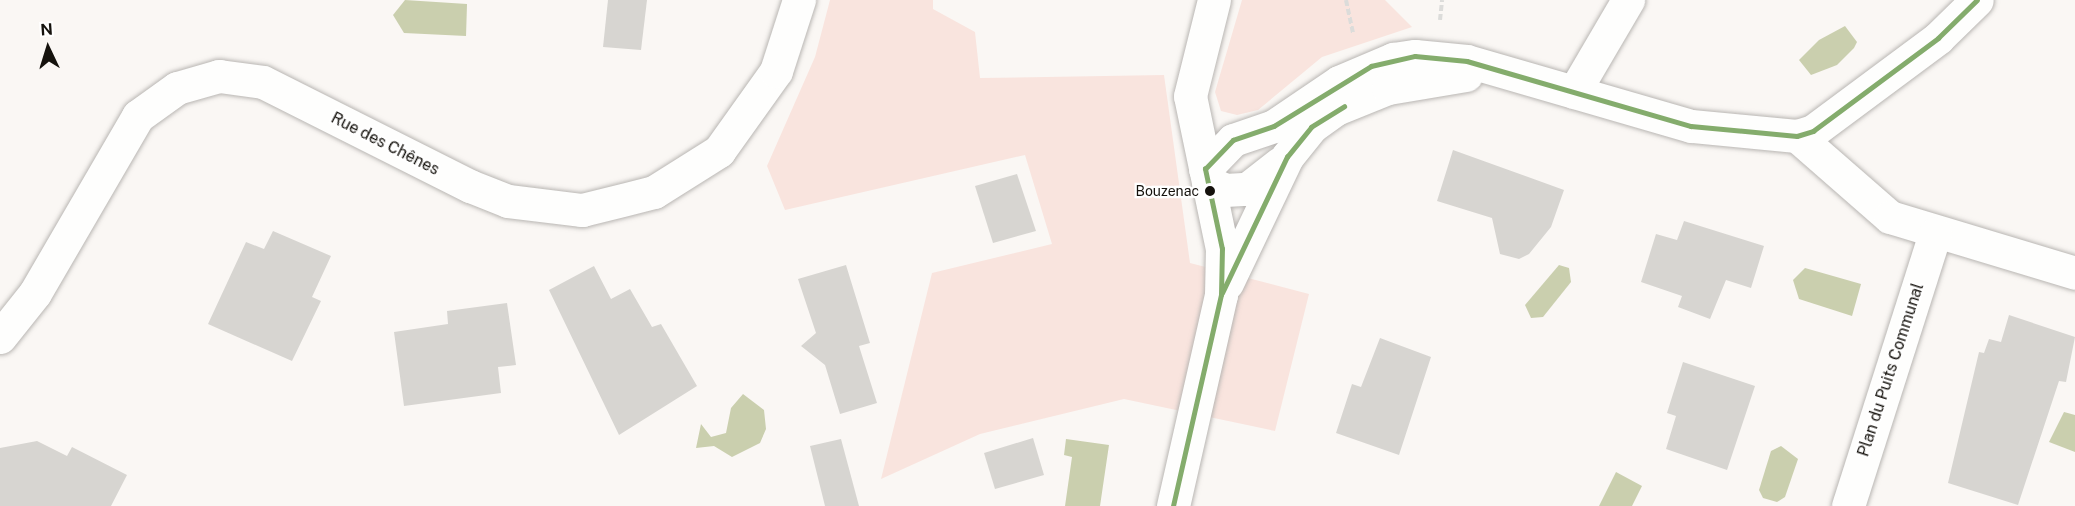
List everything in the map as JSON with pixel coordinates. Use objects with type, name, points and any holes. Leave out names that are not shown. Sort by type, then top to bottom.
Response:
[{"type":"street","name":"Rue des Chênes","points":[[0,337],[34,293],[138,116],[177,88],[219,76],[263,82],[470,186],[508,201],[582,210],[654,192],[719,151],[776,71],[799,0]]},
{"type":"street","points":[[1173,506],[1221,295],[1222,249],[1194,119],[1192,73],[1214,0]]},
{"type":"street","points":[[1574,92],[1628,0]]},
{"type":"street","points":[[1207,175],[1221,149],[1251,133],[1274,126],[1339,82],[1393,59],[1442,57],[1691,126],[1797,136],[1813,131],[1928,45],[1977,0]]},
{"type":"street","points":[[1207,175],[1225,190],[1247,189],[1287,157],[1311,127],[1368,95],[1437,77],[1516,76]]},
{"type":"street","points":[[1194,119],[1214,132],[1251,133]]},
{"type":"street","points":[[1797,136],[1868,204],[1935,234],[2075,273]]},
{"type":"street","points":[[1221,295],[1287,157]]},
{"type":"street","name":"Plan du Puits Communal","points":[[1848,506],[1935,234]]},
{"type":"shaded area","points":[[405,0],[467,4],[466,36],[404,33],[393,15]]},
{"type":"shaded area","points":[[830,0],[933,0],[933,9],[975,32],[980,78],[1164,75],[1190,263],[1309,294],[1275,431],[1124,399],[980,434],[881,479],[932,273],[1052,244],[1025,155],[785,210],[767,166],[815,57]]},
{"type":"shaded area","points":[[1242,0],[1385,0],[1412,27],[1322,57],[1258,110],[1237,115],[1221,111],[1215,92]]},
{"type":"shaded area","points":[[1845,26],[1857,42],[1854,48],[1837,65],[1811,75],[1799,60],[1819,40]]},
{"type":"shaded area","points":[[1559,265],[1569,268],[1571,282],[1543,317],[1531,318],[1525,305]]},
{"type":"shaded area","points":[[1805,268],[1861,284],[1852,316],[1799,299],[1793,280]]},
{"type":"shaded area","points":[[743,394],[764,410],[766,429],[760,443],[732,457],[714,446],[696,448],[701,424],[711,437],[726,433],[731,408]]},
{"type":"shaded area","points":[[2064,412],[2075,415],[2075,452],[2049,442]]},
{"type":"shaded area","points":[[1066,439],[1109,445],[1100,506],[1065,506],[1072,457],[1064,455]]},
{"type":"shaded area","points":[[1781,446],[1798,459],[1785,497],[1777,502],[1763,498],[1759,490],[1771,451]]},
{"type":"shaded area","points":[[1616,472],[1642,486],[1632,506],[1599,506]]},
{"type":"building","points":[[608,0],[647,0],[641,50],[603,47]]},
{"type":"building","points":[[1453,150],[1564,190],[1551,227],[1529,254],[1519,259],[1500,254],[1492,218],[1437,201]]},
{"type":"building","points":[[1017,174],[1036,231],[993,243],[975,186]]},
{"type":"building","points":[[1684,221],[1764,246],[1751,288],[1726,280],[1710,319],[1678,307],[1682,296],[1641,282],[1656,234],[1677,240]]},
{"type":"building","points":[[273,231],[331,256],[312,297],[321,301],[292,361],[208,324],[246,242],[264,249]]},
{"type":"building","points":[[846,265],[870,343],[859,346],[877,403],[840,414],[825,365],[801,346],[816,333],[798,279]]},
{"type":"building","points":[[594,266],[611,299],[630,289],[652,327],[661,324],[697,386],[619,435],[549,290]]},
{"type":"building","points":[[507,303],[516,365],[498,367],[501,393],[404,406],[394,332],[448,324],[447,311]]},
{"type":"building","points":[[2009,315],[2075,337],[2066,382],[2059,381],[2018,505],[1948,483],[1979,352],[1984,353],[1989,339],[2001,342]]},
{"type":"building","points":[[1380,338],[1431,357],[1399,455],[1336,433],[1352,384],[1361,387]]},
{"type":"building","points":[[1683,362],[1755,386],[1727,470],[1666,449],[1676,416],[1667,413]]},
{"type":"building","points":[[1033,438],[1044,475],[995,489],[984,453]]},
{"type":"building","points":[[841,439],[859,506],[825,506],[810,446]]},
{"type":"building","points":[[37,441],[67,456],[72,447],[127,475],[111,506],[0,506],[0,448]]},
{"type":"transit line","points":[[1173,506],[1221,295],[1222,249],[1205,169],[1233,140],[1274,126],[1371,66],[1415,56],[1467,61],[1691,126],[1797,136],[1813,131],[1938,38],[1977,0]]},
{"type":"transit line","points":[[1222,293],[1287,157],[1311,127],[1344,106]]},
{"type":"place","name":"Bouzenac","points":[[1210,191]]}]
